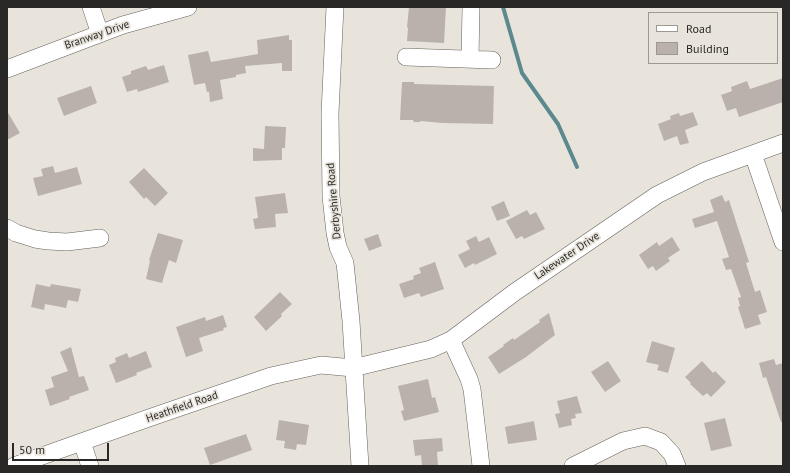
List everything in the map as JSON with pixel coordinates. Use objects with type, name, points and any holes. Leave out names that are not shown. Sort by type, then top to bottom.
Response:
[{"type":"street","points":[[91,7],[100,34]]},
{"type":"street","name":"Branway Drive","points":[[7,69],[123,25],[188,7]]},
{"type":"street","name":"Derbyshire Road","points":[[335,7],[330,113],[331,196],[335,233],[338,246],[345,263],[351,321],[360,466]]},
{"type":"street","points":[[470,59],[471,7]]},
{"type":"street","points":[[406,57],[492,60]]},
{"type":"street","name":"Lakewater Drive","points":[[353,368],[432,349],[451,340],[515,292],[657,195],[703,172],[783,144]]},
{"type":"street","points":[[753,154],[783,242]]},
{"type":"street","points":[[7,228],[16,233],[35,239],[48,241],[67,242],[100,238]]},
{"type":"street","points":[[451,340],[472,389],[481,466]]},
{"type":"street","name":"Heathfield Road","points":[[14,466],[271,376],[321,365],[353,368]]},
{"type":"street","points":[[573,466],[623,441],[645,436],[661,442],[672,454],[677,466]]},
{"type":"street","points":[[82,442],[90,466]]},
{"type":"building","points":[[409,7],[446,7],[444,43],[407,41]]},
{"type":"building","points":[[289,35],[289,40],[292,40],[292,71],[282,71],[282,63],[245,66],[246,73],[236,75],[236,77],[220,80],[223,99],[210,102],[209,92],[207,92],[205,83],[194,85],[188,55],[208,51],[211,62],[258,54],[257,40]]},
{"type":"building","points":[[164,65],[169,82],[138,92],[137,89],[127,92],[122,77],[131,74],[131,71],[146,66],[148,70]]},
{"type":"building","points":[[783,78],[783,102],[739,117],[736,108],[727,111],[721,95],[732,91],[731,87],[747,81],[750,89]]},
{"type":"building","points":[[402,82],[414,82],[414,84],[494,86],[493,124],[414,122],[413,120],[400,120]]},
{"type":"building","points":[[91,86],[97,103],[64,116],[57,98]]},
{"type":"building","points":[[7,111],[20,133],[7,140]]},
{"type":"building","points":[[693,112],[698,125],[685,130],[689,143],[680,145],[677,136],[664,141],[658,124],[671,119],[670,116],[679,113],[680,116]]},
{"type":"building","points":[[265,126],[286,127],[285,148],[282,148],[282,160],[253,161],[253,148],[264,149]]},
{"type":"building","points":[[53,166],[55,173],[77,167],[82,184],[38,196],[33,178],[43,176],[41,169]]},
{"type":"building","points":[[144,168],[168,193],[155,206],[146,197],[144,199],[129,182]]},
{"type":"building","points":[[285,193],[288,213],[275,214],[276,227],[255,229],[253,219],[258,218],[255,197]]},
{"type":"building","points":[[722,195],[725,202],[729,200],[749,262],[746,263],[755,292],[760,290],[767,312],[758,315],[761,324],[745,329],[738,307],[740,306],[738,298],[741,297],[731,269],[726,270],[722,259],[729,257],[717,221],[695,228],[692,219],[714,212],[710,200]]},
{"type":"building","points":[[504,201],[510,216],[497,221],[491,207]]},
{"type":"building","points":[[527,210],[530,215],[536,212],[545,229],[524,239],[522,236],[516,239],[506,221]]},
{"type":"building","points":[[158,233],[183,240],[176,263],[169,260],[162,283],[146,279],[149,260]]},
{"type":"building","points":[[378,234],[382,246],[369,251],[364,239]]},
{"type":"building","points":[[476,236],[479,242],[489,237],[497,254],[475,265],[474,263],[465,268],[458,255],[470,249],[466,241]]},
{"type":"building","points":[[672,237],[680,250],[668,258],[670,261],[656,271],[653,266],[648,269],[639,255],[657,242],[659,246]]},
{"type":"building","points":[[435,262],[444,289],[421,297],[419,293],[404,298],[399,284],[414,279],[413,276],[421,273],[419,268]]},
{"type":"building","points":[[36,284],[50,287],[51,284],[81,289],[78,302],[68,300],[66,308],[45,304],[44,310],[31,307]]},
{"type":"building","points":[[280,292],[292,304],[266,331],[254,317]]},
{"type":"building","points":[[549,313],[555,335],[526,357],[499,374],[488,357],[513,338],[514,340],[540,322],[539,320]]},
{"type":"building","points":[[223,315],[227,327],[223,328],[224,330],[199,338],[203,351],[186,357],[176,327],[205,317],[206,321]]},
{"type":"building","points":[[652,341],[675,348],[668,373],[657,370],[659,365],[646,362]]},
{"type":"building","points":[[71,347],[79,377],[84,376],[89,390],[50,406],[45,390],[54,387],[51,377],[68,371],[60,352]]},
{"type":"building","points":[[146,351],[152,367],[136,373],[137,375],[116,383],[109,365],[116,362],[115,358],[127,353],[129,358]]},
{"type":"building","points":[[774,359],[776,365],[783,363],[783,422],[781,422],[766,377],[763,378],[759,363]]},
{"type":"building","points":[[608,361],[621,381],[605,392],[591,372]]},
{"type":"building","points":[[702,361],[713,373],[715,371],[726,382],[711,397],[707,393],[703,396],[685,377]]},
{"type":"building","points":[[428,379],[432,398],[435,397],[439,412],[404,421],[401,411],[404,410],[398,386]]},
{"type":"building","points":[[577,396],[582,413],[575,414],[576,418],[571,419],[572,425],[559,428],[555,414],[560,413],[557,401]]},
{"type":"building","points":[[725,418],[732,446],[711,451],[704,423]]},
{"type":"building","points":[[279,420],[309,425],[306,445],[297,444],[296,450],[284,448],[285,441],[276,440]]},
{"type":"building","points":[[534,421],[537,440],[508,444],[505,427]]},
{"type":"building","points":[[246,434],[252,450],[210,465],[204,448]]},
{"type":"building","points":[[442,438],[443,451],[437,452],[438,465],[422,466],[421,455],[415,456],[413,440]]},
{"type":"waterway","points":[[503,7],[522,73],[558,124],[577,167]]}]
